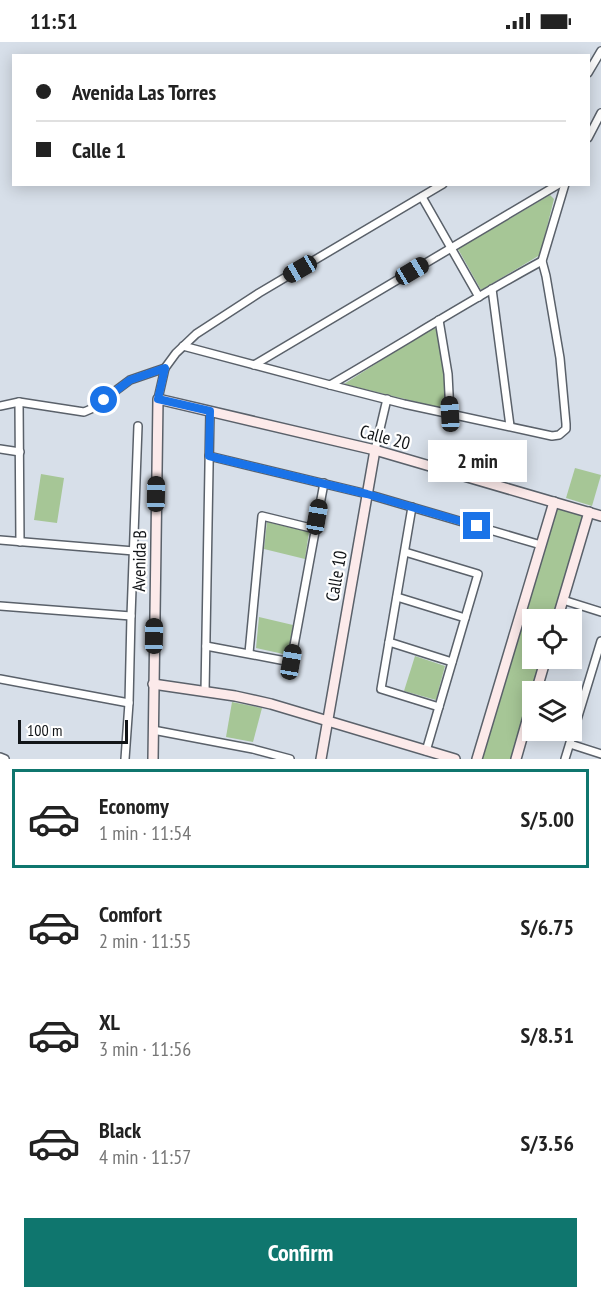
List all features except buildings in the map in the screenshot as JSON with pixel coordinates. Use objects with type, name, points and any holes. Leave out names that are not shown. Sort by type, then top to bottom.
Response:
[{"type":"street","points":[[590,70],[601,51]]},
{"type":"street","points":[[590,134],[601,113]]},
{"type":"street","points":[[158,399],[165,368],[183,346],[213,322],[440,186]]},
{"type":"street","points":[[254,365],[556,186]]},
{"type":"street","points":[[330,385],[542,261],[564,186]]},
{"type":"street","points":[[422,197],[479,297]]},
{"type":"street","name":"Calle 20","points":[[183,346],[450,414],[552,436],[559,435],[566,429],[561,358],[542,261]]},
{"type":"street","points":[[492,290],[510,426]]},
{"type":"street","points":[[439,320],[448,374],[450,414]]},
{"type":"street","points":[[0,406],[19,402],[84,412],[133,378],[165,368]]},
{"type":"street","name":"Calle 20","points":[[158,399],[375,450],[601,516]]},
{"type":"street","name":"Avenida B","points":[[153,759],[158,399]]},
{"type":"street","name":"Calle 10","points":[[321,759],[375,450],[387,399]]},
{"type":"street","points":[[19,402],[20,542]]},
{"type":"street","points":[[205,692],[210,411]]},
{"type":"street","name":"Avenida B","points":[[125,759],[129,703],[138,426]]},
{"type":"street","points":[[0,449],[20,452]]},
{"type":"street","points":[[209,456],[367,494],[541,545]]},
{"type":"street","points":[[206,646],[291,662],[324,483]]},
{"type":"street","points":[[477,759],[554,502]]},
{"type":"street","points":[[412,507],[381,689],[439,707]]},
{"type":"street","points":[[560,609],[589,512]]},
{"type":"street","points":[[249,653],[262,516],[315,529]]},
{"type":"street","points":[[0,540],[134,551]]},
{"type":"street","points":[[405,552],[478,574],[426,750]]},
{"type":"street","points":[[397,597],[465,618]]},
{"type":"street","points":[[563,600],[601,612]]},
{"type":"street","points":[[0,606],[131,616]]},
{"type":"street","points":[[565,759],[601,641]]},
{"type":"street","points":[[389,642],[452,662]]},
{"type":"street","points":[[0,679],[129,703]]},
{"type":"street","points":[[153,684],[271,704],[455,759]]},
{"type":"street","points":[[153,730],[253,749],[290,759]]},
{"type":"street","points":[[516,759],[522,738]]},
{"type":"street","points":[[570,744],[601,754]]},
{"type":"street","points":[[0,757],[6,759]]},
{"type":"green space","points":[[550,195],[554,199],[540,255],[481,290],[458,249]]},
{"type":"green space","points":[[432,328],[437,329],[448,404],[441,408],[344,384]]},
{"type":"green space","points":[[575,468],[601,475],[592,506],[566,498]]},
{"type":"green space","points":[[41,474],[64,478],[57,523],[34,520]]},
{"type":"green space","points":[[556,507],[583,515],[555,609],[526,609]]},
{"type":"green space","points":[[267,522],[309,532],[305,559],[264,549]]},
{"type":"green space","points":[[259,617],[293,625],[288,655],[256,648]]},
{"type":"green space","points":[[522,623],[522,669],[538,669],[534,681],[522,681],[522,722],[511,759],[482,759]]},
{"type":"green space","points":[[415,656],[445,666],[436,700],[404,691]]},
{"type":"green space","points":[[232,702],[262,708],[253,742],[226,737]]},
{"type":"route","points":[[104,400],[130,380],[165,368],[158,399],[210,411],[209,456],[367,494],[477,526]]}]
